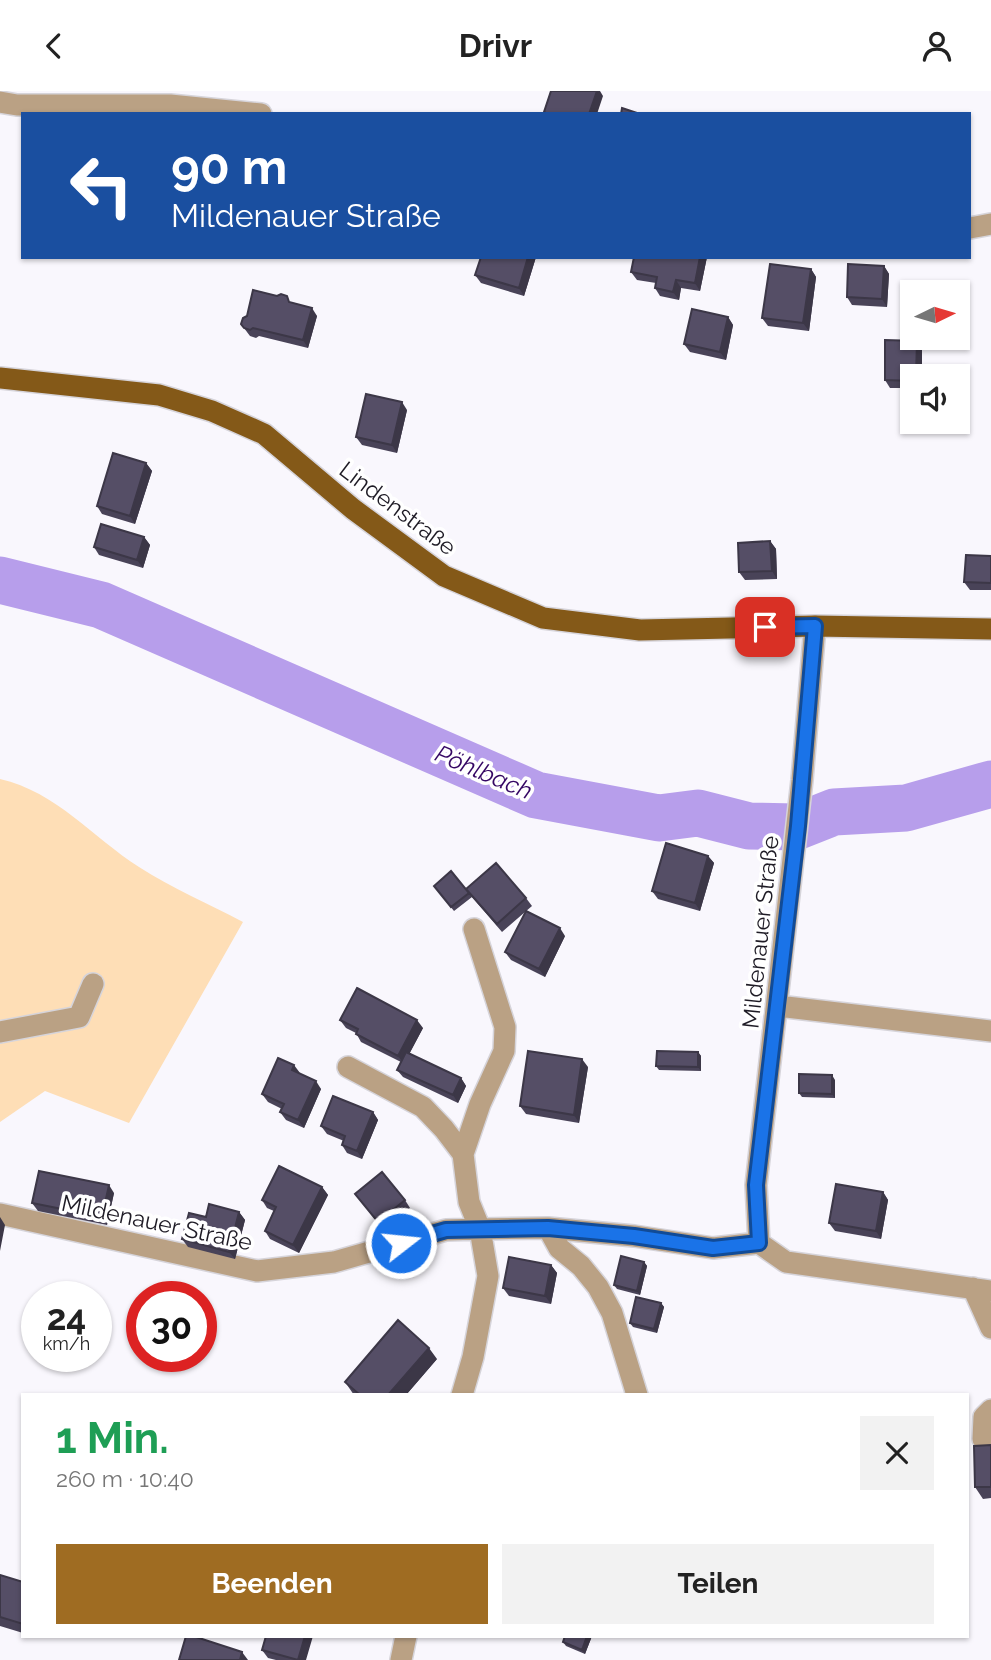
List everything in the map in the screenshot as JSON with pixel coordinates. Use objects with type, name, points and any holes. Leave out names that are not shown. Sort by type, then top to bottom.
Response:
[{"type":"main road","name":"Lindenstraße","points":[[0,378],[159,395],[212,411],[264,434],[353,509],[444,576],[543,618],[640,630],[815,626],[991,629]]},
{"type":"street","points":[[0,102],[170,105],[241,112]]},
{"type":"street","points":[[971,228],[991,224]]},
{"type":"street","name":"Mildenauer Straße","points":[[0,1214],[257,1271],[334,1262],[446,1230],[548,1228],[634,1236],[713,1248],[759,1243],[756,1185],[793,871],[815,626]]},
{"type":"street","points":[[463,1393],[473,1357],[488,1276],[480,1229],[469,1202],[463,1154],[480,1104],[503,1051],[505,1027],[474,929]]},
{"type":"street","points":[[0,1032],[79,1017],[93,983]]},
{"type":"street","points":[[778,1006],[991,1031]]},
{"type":"street","points":[[348,1067],[423,1107],[463,1154]]},
{"type":"street","points":[[548,1228],[559,1248],[581,1266],[598,1287],[612,1313],[636,1393]]},
{"type":"street","points":[[759,1243],[786,1262],[982,1289],[991,1328]]},
{"type":"street","points":[[981,1439],[984,1417],[991,1410]]},
{"type":"street","points":[[401,1660],[406,1638]]},
{"type":"shaded area","points":[[0,779],[39,794],[139,867],[243,922],[129,1123],[45,1091],[0,1122]]},
{"type":"building","points":[[551,91],[597,91],[590,112],[544,112]]},
{"type":"building","points":[[480,259],[527,259],[519,288],[475,275]]},
{"type":"building","points":[[634,259],[700,259],[695,283],[676,280],[673,292],[655,288],[657,277],[631,272]]},
{"type":"building","points":[[770,264],[811,269],[803,323],[762,318]]},
{"type":"building","points":[[848,264],[884,266],[882,299],[847,297]]},
{"type":"building","points":[[253,290],[277,296],[281,294],[287,296],[289,302],[312,308],[303,340],[244,328],[241,324],[247,316]]},
{"type":"building","points":[[692,309],[728,317],[720,352],[684,344]]},
{"type":"building","points":[[885,340],[900,340],[900,350],[917,350],[916,364],[900,364],[900,381],[885,380]]},
{"type":"building","points":[[366,394],[402,402],[392,445],[356,437]]},
{"type":"building","points":[[113,453],[146,463],[130,516],[97,506]]},
{"type":"building","points":[[101,524],[144,537],[137,560],[94,547]]},
{"type":"building","points":[[770,541],[772,571],[739,572],[738,543]]},
{"type":"building","points":[[966,555],[991,556],[991,583],[964,582]]},
{"type":"building","points":[[666,843],[708,856],[695,903],[652,891]]},
{"type":"building","points":[[496,863],[526,898],[497,924],[466,889]]},
{"type":"building","points":[[451,871],[469,893],[451,907],[434,886]]},
{"type":"building","points":[[526,911],[560,928],[539,969],[505,952]]},
{"type":"building","points":[[357,988],[417,1020],[398,1056],[356,1034],[358,1029],[340,1020]]},
{"type":"building","points":[[528,1051],[582,1059],[574,1115],[520,1106]]},
{"type":"building","points":[[657,1051],[698,1052],[698,1067],[656,1066]]},
{"type":"building","points":[[406,1052],[461,1078],[453,1095],[397,1070]]},
{"type":"building","points":[[278,1058],[294,1065],[292,1070],[316,1081],[298,1120],[280,1112],[284,1104],[262,1094]]},
{"type":"building","points":[[799,1074],[832,1075],[832,1094],[799,1093]]},
{"type":"building","points":[[333,1096],[373,1112],[357,1151],[342,1145],[345,1136],[321,1126]]},
{"type":"building","points":[[279,1166],[322,1187],[293,1245],[265,1231],[276,1207],[262,1200]]},
{"type":"building","points":[[39,1171],[109,1185],[102,1217],[32,1203]]},
{"type":"building","points":[[382,1172],[405,1200],[378,1222],[355,1194]]},
{"type":"building","points":[[836,1184],[883,1192],[876,1231],[829,1223]]},
{"type":"building","points":[[209,1204],[239,1212],[229,1252],[182,1239],[189,1213],[206,1217]]},
{"type":"building","points":[[621,1256],[644,1262],[637,1291],[614,1285]]},
{"type":"building","points":[[509,1257],[551,1265],[545,1296],[503,1288]]},
{"type":"building","points":[[636,1297],[661,1303],[654,1329],[630,1323]]},
{"type":"building","points":[[398,1320],[429,1348],[390,1393],[358,1393],[345,1382]]},
{"type":"building","points":[[991,1445],[991,1487],[975,1487],[974,1446]]},
{"type":"building","points":[[0,1575],[21,1581],[21,1623],[0,1617]]},
{"type":"building","points":[[185,1638],[199,1638],[242,1652],[240,1660],[179,1660]]},
{"type":"building","points":[[265,1638],[304,1638],[298,1660],[262,1650]]},
{"type":"building","points":[[564,1638],[586,1638],[582,1650],[563,1642]]},
{"type":"waterway","name":"Pöhlbach","points":[[0,580],[101,605],[536,795],[659,818],[698,813],[749,826],[796,827],[834,812],[906,808],[991,784]]},
{"type":"route","points":[[401,1243],[446,1230],[548,1228],[634,1236],[713,1248],[759,1243],[756,1185],[798,826],[815,626],[765,627]]}]
